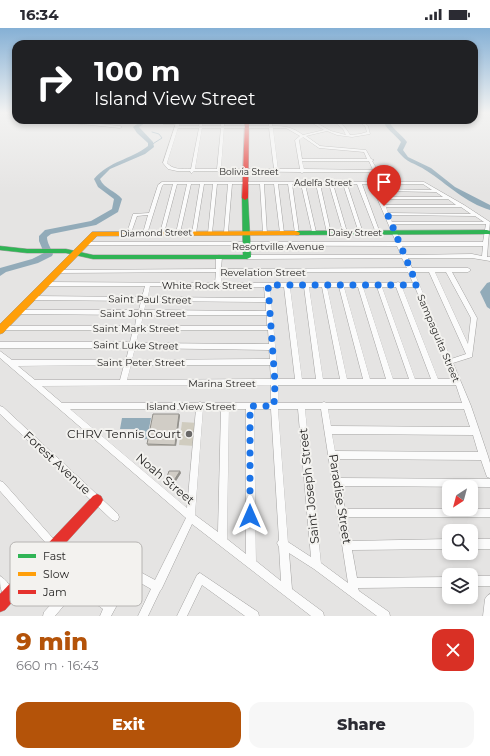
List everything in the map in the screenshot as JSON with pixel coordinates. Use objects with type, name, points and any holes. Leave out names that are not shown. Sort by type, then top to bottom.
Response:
[{"type":"street","name":"Bolivia Street","points":[[172,139],[164,163],[169,168],[192,172],[374,171],[376,169],[372,160]]},
{"type":"street","points":[[192,172],[198,139]]},
{"type":"street","points":[[218,172],[222,139]]},
{"type":"street","points":[[247,139],[246,172],[249,176],[247,184],[247,257]]},
{"type":"street","points":[[272,139],[276,172]]},
{"type":"street","points":[[298,139],[302,172]]},
{"type":"street","points":[[307,139],[316,146],[323,148],[365,151],[372,160]]},
{"type":"street","points":[[301,160],[372,160]]},
{"type":"street","points":[[162,233],[175,183]]},
{"type":"street","points":[[178,233],[189,183]]},
{"type":"street","points":[[194,232],[202,183]]},
{"type":"street","points":[[210,233],[215,183]]},
{"type":"street","points":[[226,232],[230,183]]},
{"type":"street","points":[[262,183],[265,233]]},
{"type":"street","points":[[276,183],[282,233]]},
{"type":"street","points":[[290,183],[297,233]]},
{"type":"street","points":[[304,183],[314,232]]},
{"type":"street","points":[[318,183],[329,233]]},
{"type":"street","points":[[331,183],[346,232]]},
{"type":"street","points":[[345,183],[361,232]]},
{"type":"street","points":[[359,183],[378,233]]},
{"type":"street","name":"Sampaguita Street","points":[[373,183],[396,232],[450,362],[476,431],[490,474]]},
{"type":"street","name":"Adelfa Street","points":[[150,214],[161,184],[424,183],[436,190]]},
{"type":"street","points":[[376,190],[436,190],[477,215],[487,228],[484,257]]},
{"type":"street","points":[[380,198],[448,198]]},
{"type":"street","points":[[384,206],[462,206]]},
{"type":"street","points":[[129,233],[135,215],[150,214],[145,233]]},
{"type":"street","points":[[387,214],[477,215]]},
{"type":"street","points":[[391,223],[487,228]]},
{"type":"street","name":"Daisy Street","points":[[246,233],[378,233],[487,228]]},
{"type":"street","name":"Diamond Street","points":[[74,254],[95,234],[194,232],[246,233]]},
{"type":"street","points":[[83,244],[486,244]]},
{"type":"street","name":"Resortville Avenue","points":[[0,248],[27,251],[58,251],[93,257],[484,257],[490,259]]},
{"type":"street","points":[[1,329],[74,254]]},
{"type":"street","points":[[218,285],[219,257]]},
{"type":"street","points":[[431,270],[470,355]]},
{"type":"street","points":[[448,270],[474,318],[470,355]]},
{"type":"street","name":"Revelation Street","points":[[57,271],[218,272],[468,270]]},
{"type":"street","name":"White Rock Street","points":[[44,284],[417,285]]},
{"type":"street","points":[[306,284],[320,383]]},
{"type":"street","points":[[324,284],[344,382]]},
{"type":"street","points":[[341,284],[367,381]]},
{"type":"street","points":[[398,284],[436,382]]},
{"type":"street","points":[[124,383],[148,285]]},
{"type":"street","points":[[268,285],[272,362],[275,383],[274,406],[282,543],[287,591]]},
{"type":"street","points":[[287,285],[298,382]]},
{"type":"street","points":[[360,285],[390,382]]},
{"type":"street","points":[[379,285],[413,382]]},
{"type":"street","name":"Saint Paul Street","points":[[31,298],[268,300]]},
{"type":"street","name":"Saint John Street","points":[[17,312],[269,314]]},
{"type":"street","name":"Saint Mark Street","points":[[1,329],[270,328]]},
{"type":"street","name":"Saint Luke Street","points":[[0,345],[133,344],[271,347]]},
{"type":"street","name":"Noah Street","points":[[0,354],[191,517],[287,591],[308,612],[319,616]]},
{"type":"street","points":[[450,362],[470,355]]},
{"type":"street","name":"Saint Peter Street","points":[[10,363],[272,362]]},
{"type":"street","name":"Marina Street","points":[[34,383],[320,383],[367,381],[458,382]]},
{"type":"street","points":[[143,616],[191,517],[200,405]]},
{"type":"street","name":"Paradise Street","points":[[324,405],[353,588]]},
{"type":"street","name":"Island View Street","points":[[60,406],[467,406]]},
{"type":"street","points":[[250,406],[251,564]]},
{"type":"street","name":"Saint Joseph Street","points":[[300,406],[317,566]]},
{"type":"street","points":[[222,541],[225,407]]},
{"type":"street","name":"Forest Avenue","points":[[0,409],[115,516]]},
{"type":"street","points":[[329,430],[476,431]]},
{"type":"street","points":[[333,455],[484,456]]},
{"type":"street","points":[[337,482],[490,483]]},
{"type":"street","points":[[0,485],[51,542]]},
{"type":"street","points":[[60,542],[97,500]]},
{"type":"street","points":[[342,512],[490,513]]},
{"type":"street","points":[[282,543],[353,588],[385,616]]},
{"type":"street","points":[[347,546],[442,544]]},
{"type":"street","points":[[478,544],[490,544]]},
{"type":"street","points":[[142,578],[158,587]]},
{"type":"street","points":[[182,616],[200,578],[254,616]]},
{"type":"street","points":[[0,581],[10,594],[0,605]]},
{"type":"street","points":[[478,582],[490,581]]},
{"type":"street","points":[[353,588],[442,582]]},
{"type":"street","points":[[488,616],[490,599]]},
{"type":"street","points":[[50,615],[58,606]]},
{"type":"shaded area","name":"CHRV Tennis Court","points":[[182,422],[198,423],[195,446],[179,445]]},
{"type":"water","points":[[122,418],[151,418],[147,439],[135,440],[137,429],[120,429]]},
{"type":"building","points":[[153,414],[179,414],[175,445],[147,444]]},
{"type":"building","points":[[169,471],[180,471],[173,482],[167,477]]},
{"type":"waterway","points":[[0,273],[3,270],[35,261],[49,254],[43,241],[43,236],[48,232],[93,223],[115,210],[118,199],[100,186],[97,179],[108,168],[143,153],[151,147],[151,143],[147,139]]},
{"type":"waterway","points":[[151,145],[160,139]]},
{"type":"waterway","points":[[402,139],[404,142],[400,150],[406,158],[429,169],[453,188],[490,208]]},
{"type":"waterway","points":[[490,285],[485,292],[490,305]]},
{"type":"traffic: fast","points":[[0,248],[27,251],[66,251],[93,257],[247,257],[245,198]]},
{"type":"traffic: fast","points":[[296,233],[487,232]]},
{"type":"traffic: slow","points":[[0,330],[95,234],[296,233]]},
{"type":"traffic: jam","points":[[245,198],[247,139]]},
{"type":"traffic: jam","points":[[58,542],[97,500]]},
{"type":"traffic: jam","points":[[0,605],[10,594]]},
{"type":"place","name":"CHRV Tennis Court","points":[[189,434]]},
{"type":"route","points":[[250,516],[250,406],[274,406],[275,383],[272,362],[268,285],[417,285],[384,206]]}]
